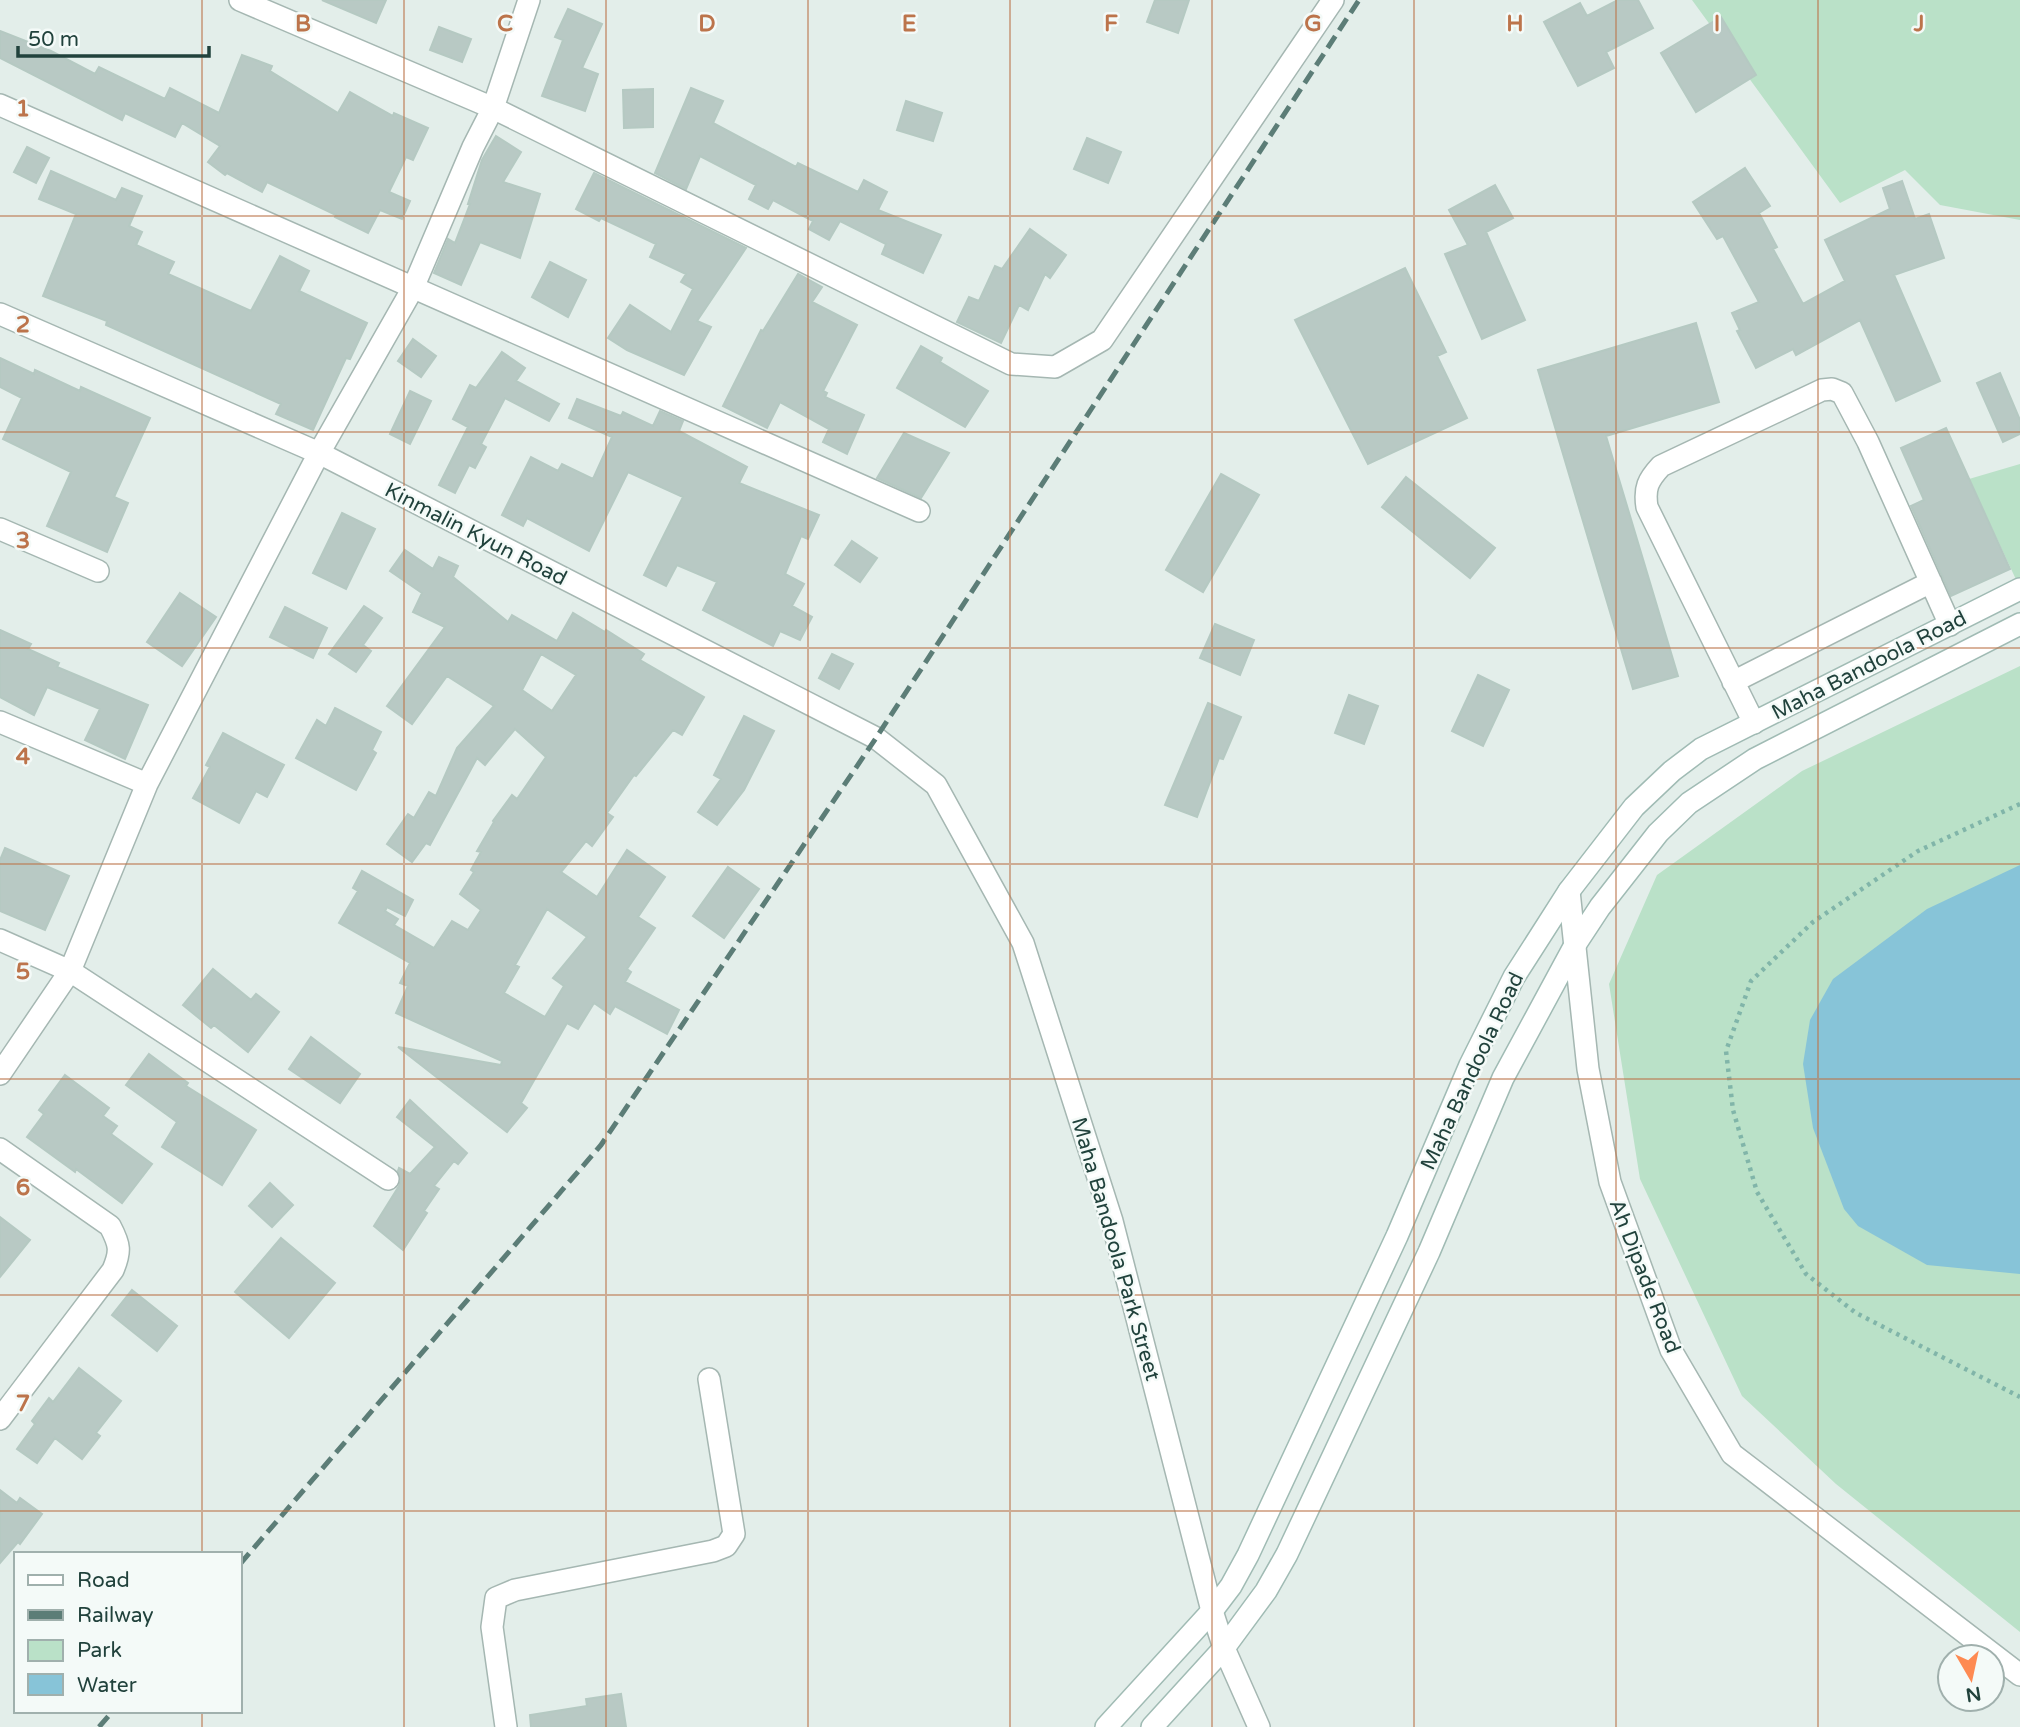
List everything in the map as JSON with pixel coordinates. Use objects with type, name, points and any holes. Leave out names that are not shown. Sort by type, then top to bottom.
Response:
[{"type":"street","points":[[240,0],[493,108],[1011,364],[1055,367],[1102,340],[1334,0]]},
{"type":"street","points":[[0,1074],[69,971],[147,783],[319,453],[413,288],[473,147],[493,108],[529,0]]},
{"type":"street","points":[[0,105],[919,510]]},
{"type":"street","name":"Kinmalin Kyun Road","points":[[0,314],[319,453],[876,738],[936,785]]},
{"type":"street","points":[[1754,723],[1647,507],[1644,493],[1648,479],[1661,466],[1822,390],[1832,389],[1842,393],[1868,442],[1950,625]]},
{"type":"street","points":[[0,529],[98,571]]},
{"type":"street","points":[[1733,682],[1931,582]]},
{"type":"street","name":"Maha Bandoola Road","points":[[1106,1727],[1231,1587],[1261,1530],[1396,1236],[1470,1065],[1501,1002],[1569,891],[1634,807],[1672,771],[1702,750],[2020,589]]},
{"type":"street","name":"Maha Bandoola Road","points":[[1152,1727],[1224,1648],[1266,1591],[1287,1554],[1429,1252],[1503,1078],[1575,944],[1600,907],[1658,833],[1689,803],[1755,759],[2020,624]]},
{"type":"street","points":[[0,722],[147,783]]},
{"type":"street","name":"Maha Bandoola Park Street","points":[[936,785],[1023,943],[1112,1221],[1212,1611],[1224,1648],[1259,1727]]},
{"type":"street","name":"Ah Dipade Road","points":[[1569,891],[1588,1069],[1610,1182],[1671,1350],[1732,1454],[2020,1675]]},
{"type":"street","points":[[0,940],[69,971],[388,1179]]},
{"type":"street","points":[[0,1149],[110,1226],[120,1255],[113,1270],[0,1419]]},
{"type":"street","points":[[506,1727],[492,1627],[496,1598],[515,1590],[713,1551],[726,1546],[734,1534],[734,1518],[709,1379]]},
{"type":"path","points":[[2020,804],[1918,851],[1813,922],[1751,981],[1726,1051],[1733,1110],[1757,1192],[1806,1274],[1856,1313],[2020,1397]]},
{"type":"green space","points":[[1692,0],[2020,0],[2020,220],[1940,205],[1905,170],[1840,203]]},
{"type":"green space","points":[[2020,464],[2020,588],[1969,479]]},
{"type":"green space","points":[[2020,666],[2020,1632],[1836,1484],[1742,1396],[1640,1179],[1609,984],[1657,875],[1802,771]]},
{"type":"water","points":[[2020,865],[2020,1274],[1927,1265],[1858,1226],[1844,1209],[1813,1128],[1803,1064],[1810,1020],[1833,979],[1927,909]]},
{"type":"building","points":[[322,0],[386,0],[376,23]]},
{"type":"building","points":[[1155,0],[1189,0],[1178,33],[1147,22]]},
{"type":"building","points":[[1618,0],[1638,0],[1653,28],[1606,52],[1614,68],[1578,86],[1544,22],[1580,3],[1587,16]]},
{"type":"building","points":[[568,9],[602,24],[582,68],[598,74],[585,111],[542,96],[563,40],[555,37]]},
{"type":"building","points":[[1721,17],[1756,75],[1696,112],[1661,53]]},
{"type":"building","points":[[439,27],[471,39],[462,62],[430,50]]},
{"type":"building","points":[[0,31],[51,51],[95,74],[99,67],[165,99],[170,88],[219,113],[242,55],[272,66],[270,71],[338,113],[350,92],[393,116],[394,113],[428,128],[413,160],[406,157],[389,192],[410,201],[402,219],[380,210],[368,233],[267,182],[262,192],[227,173],[225,175],[208,162],[220,146],[182,123],[175,137],[125,113],[122,120],[0,58]]},
{"type":"building","points":[[691,88],[723,101],[713,123],[796,167],[798,163],[858,192],[864,180],[887,192],[878,210],[941,235],[923,273],[882,254],[886,244],[840,221],[829,240],[809,229],[813,221],[773,200],[768,209],[749,199],[756,185],[700,156],[686,189],[655,173]]},
{"type":"building","points":[[653,89],[653,127],[624,128],[623,90]]},
{"type":"building","points":[[906,101],[942,113],[933,141],[897,130]]},
{"type":"building","points":[[496,136],[521,152],[503,182],[540,194],[520,258],[480,242],[461,285],[434,273],[448,239],[455,243],[470,204],[482,160]]},
{"type":"building","points":[[1087,138],[1121,152],[1108,183],[1074,169]]},
{"type":"building","points":[[27,147],[49,158],[36,183],[14,172]]},
{"type":"building","points":[[1745,168],[1770,206],[1759,213],[1777,247],[1773,249],[1803,304],[1845,281],[1825,240],[1890,209],[1883,188],[1902,181],[1915,219],[1929,214],[1944,258],[1894,275],[1940,381],[1896,401],[1860,320],[1796,355],[1793,349],[1756,368],[1737,331],[1740,330],[1732,313],[1759,302],[1723,236],[1717,239],[1693,202]]},
{"type":"building","points":[[51,171],[116,200],[122,188],[142,196],[129,226],[142,232],[136,245],[174,262],[168,274],[251,311],[280,256],[309,271],[299,291],[367,323],[350,359],[346,358],[313,430],[276,414],[281,404],[106,325],[107,321],[43,296],[76,214],[39,199]]},
{"type":"building","points":[[594,173],[746,248],[697,321],[711,327],[684,375],[627,350],[608,338],[630,305],[671,332],[693,289],[681,282],[686,274],[650,257],[656,244],[576,209]]},
{"type":"building","points":[[1495,185],[1513,218],[1486,232],[1525,320],[1482,339],[1445,254],[1468,245],[1449,210]]},
{"type":"building","points":[[1030,229],[1066,255],[1050,278],[1045,274],[1028,310],[1019,305],[1001,343],[957,322],[969,297],[979,301],[995,266],[1002,269]]},
{"type":"building","points":[[550,262],[586,280],[568,317],[532,297]]},
{"type":"building","points":[[1405,268],[1446,352],[1437,356],[1467,418],[1368,464],[1295,320]]},
{"type":"building","points":[[798,274],[822,287],[812,302],[857,325],[823,391],[827,393],[825,397],[864,415],[847,454],[823,442],[829,429],[780,402],[767,428],[723,406],[761,330],[763,331]]},
{"type":"building","points":[[1696,323],[1719,402],[1606,436],[1678,676],[1633,689],[1538,370]]},
{"type":"building","points":[[413,339],[436,356],[421,377],[398,361]]},
{"type":"building","points":[[921,346],[942,358],[940,362],[988,391],[965,427],[897,388]]},
{"type":"building","points":[[502,352],[525,368],[516,381],[559,404],[549,421],[505,398],[481,444],[486,447],[475,468],[469,465],[455,493],[439,485],[468,427],[453,419],[470,385],[476,388]]},
{"type":"building","points":[[0,358],[34,374],[35,370],[80,391],[81,387],[150,418],[114,497],[128,503],[107,552],[47,526],[71,472],[3,439],[22,398],[0,387]]},
{"type":"building","points":[[2000,373],[2020,420],[2020,434],[2003,442],[1977,383]]},
{"type":"building","points":[[410,391],[431,401],[410,444],[390,434]]},
{"type":"building","points":[[577,399],[621,416],[623,412],[653,426],[660,411],[683,421],[679,431],[747,467],[739,483],[819,515],[808,539],[801,536],[785,574],[804,584],[792,606],[812,617],[800,640],[780,631],[773,646],[703,610],[717,582],[677,565],[666,586],[644,575],[683,497],[628,472],[589,551],[527,518],[523,526],[502,515],[531,457],[558,471],[562,464],[593,479],[612,437],[569,418]]},
{"type":"building","points":[[1946,428],[2010,569],[1951,596],[1911,506],[1924,500],[1901,448]]},
{"type":"building","points":[[904,433],[949,453],[921,498],[877,478]]},
{"type":"building","points":[[1221,474],[1259,495],[1203,592],[1166,570]]},
{"type":"building","points":[[1406,477],[1495,548],[1470,578],[1382,507]]},
{"type":"building","points":[[342,513],[375,529],[346,589],[313,573]]},
{"type":"building","points":[[852,541],[877,558],[860,582],[835,565]]},
{"type":"building","points":[[405,550],[433,569],[439,557],[458,566],[453,577],[508,622],[512,615],[557,641],[573,613],[644,654],[640,660],[704,697],[682,735],[673,730],[636,776],[634,775],[607,813],[613,817],[592,846],[586,841],[561,872],[597,897],[627,850],[665,877],[638,917],[655,928],[627,969],[631,972],[625,982],[679,1010],[667,1034],[615,1006],[610,1014],[594,1003],[578,1029],[567,1023],[521,1103],[527,1108],[507,1132],[398,1047],[501,1065],[502,1061],[396,1013],[408,986],[400,983],[410,963],[339,923],[358,891],[353,888],[362,871],[413,900],[405,916],[387,907],[385,911],[398,919],[394,925],[434,948],[452,921],[468,930],[481,910],[460,894],[474,872],[471,870],[481,852],[477,851],[493,821],[512,795],[517,799],[546,757],[515,729],[485,765],[477,758],[430,845],[426,843],[412,862],[387,844],[408,814],[414,818],[429,792],[436,796],[457,748],[494,706],[447,676],[412,724],[387,706],[445,627],[413,612],[422,593],[390,571]],"holes":[[[541,654],[576,675],[552,711],[522,690]],[[547,909],[587,937],[553,978],[564,986],[545,1017],[504,993],[519,967],[515,965]]]},
{"type":"building","points":[[180,593],[216,617],[182,666],[147,642]]},
{"type":"building","points":[[364,606],[382,618],[363,645],[371,651],[356,672],[329,654]]},
{"type":"building","points":[[285,607],[327,628],[313,658],[270,637]]},
{"type":"building","points":[[1215,624],[1254,640],[1240,675],[1200,658]]},
{"type":"building","points":[[0,630],[31,644],[28,649],[59,663],[57,667],[148,705],[125,759],[85,740],[100,709],[47,687],[34,715],[0,697]]},
{"type":"building","points":[[832,654],[853,664],[839,689],[819,678]]},
{"type":"building","points":[[1478,675],[1509,690],[1483,746],[1452,731]]},
{"type":"building","points":[[1349,695],[1378,706],[1364,744],[1335,733]]},
{"type":"building","points":[[1208,703],[1241,717],[1223,759],[1219,758],[1197,817],[1165,805]]},
{"type":"building","points":[[335,708],[381,732],[372,750],[376,753],[356,790],[296,758],[317,720],[326,726]]},
{"type":"building","points":[[744,716],[774,731],[744,790],[717,825],[698,812],[721,779],[714,775]]},
{"type":"building","points":[[223,733],[284,765],[267,797],[256,791],[239,823],[193,798],[210,767],[206,765]]},
{"type":"building","points":[[5,848],[69,876],[45,930],[0,911],[0,860]]},
{"type":"building","points":[[728,867],[759,889],[724,938],[693,916]]},
{"type":"building","points":[[213,969],[251,1000],[256,994],[279,1012],[248,1052],[214,1025],[211,1028],[183,1005]]},
{"type":"building","points":[[311,1037],[360,1074],[340,1103],[289,1069]]},
{"type":"building","points":[[149,1054],[188,1083],[186,1086],[256,1130],[222,1185],[162,1147],[177,1122],[126,1085]]},
{"type":"building","points":[[65,1075],[109,1108],[103,1116],[117,1126],[111,1134],[152,1164],[122,1203],[27,1137],[44,1114],[39,1110]]},
{"type":"building","points":[[410,1100],[467,1153],[458,1164],[454,1161],[434,1186],[439,1189],[403,1250],[374,1226],[399,1186],[399,1168],[410,1174],[435,1147],[397,1117]]},
{"type":"building","points":[[270,1183],[293,1205],[272,1227],[249,1206]]},
{"type":"building","points":[[0,1217],[30,1240],[0,1277]]},
{"type":"building","points":[[281,1238],[335,1283],[289,1338],[235,1292]]},
{"type":"building","points":[[132,1290],[177,1326],[157,1351],[112,1315]]},
{"type":"building","points":[[79,1368],[121,1401],[96,1433],[100,1436],[82,1459],[55,1438],[37,1463],[17,1449],[35,1424],[32,1421],[49,1398],[53,1402]]},
{"type":"building","points":[[0,1490],[17,1503],[20,1498],[42,1514],[20,1544],[18,1542],[0,1563]]},
{"type":"building","points":[[621,1694],[626,1727],[531,1727],[530,1715],[587,1706],[586,1699]]},
{"type":"railway","points":[[242,1562],[601,1145],[876,738],[1359,0]]},
{"type":"railway","points":[[99,1727],[111,1713]]}]
